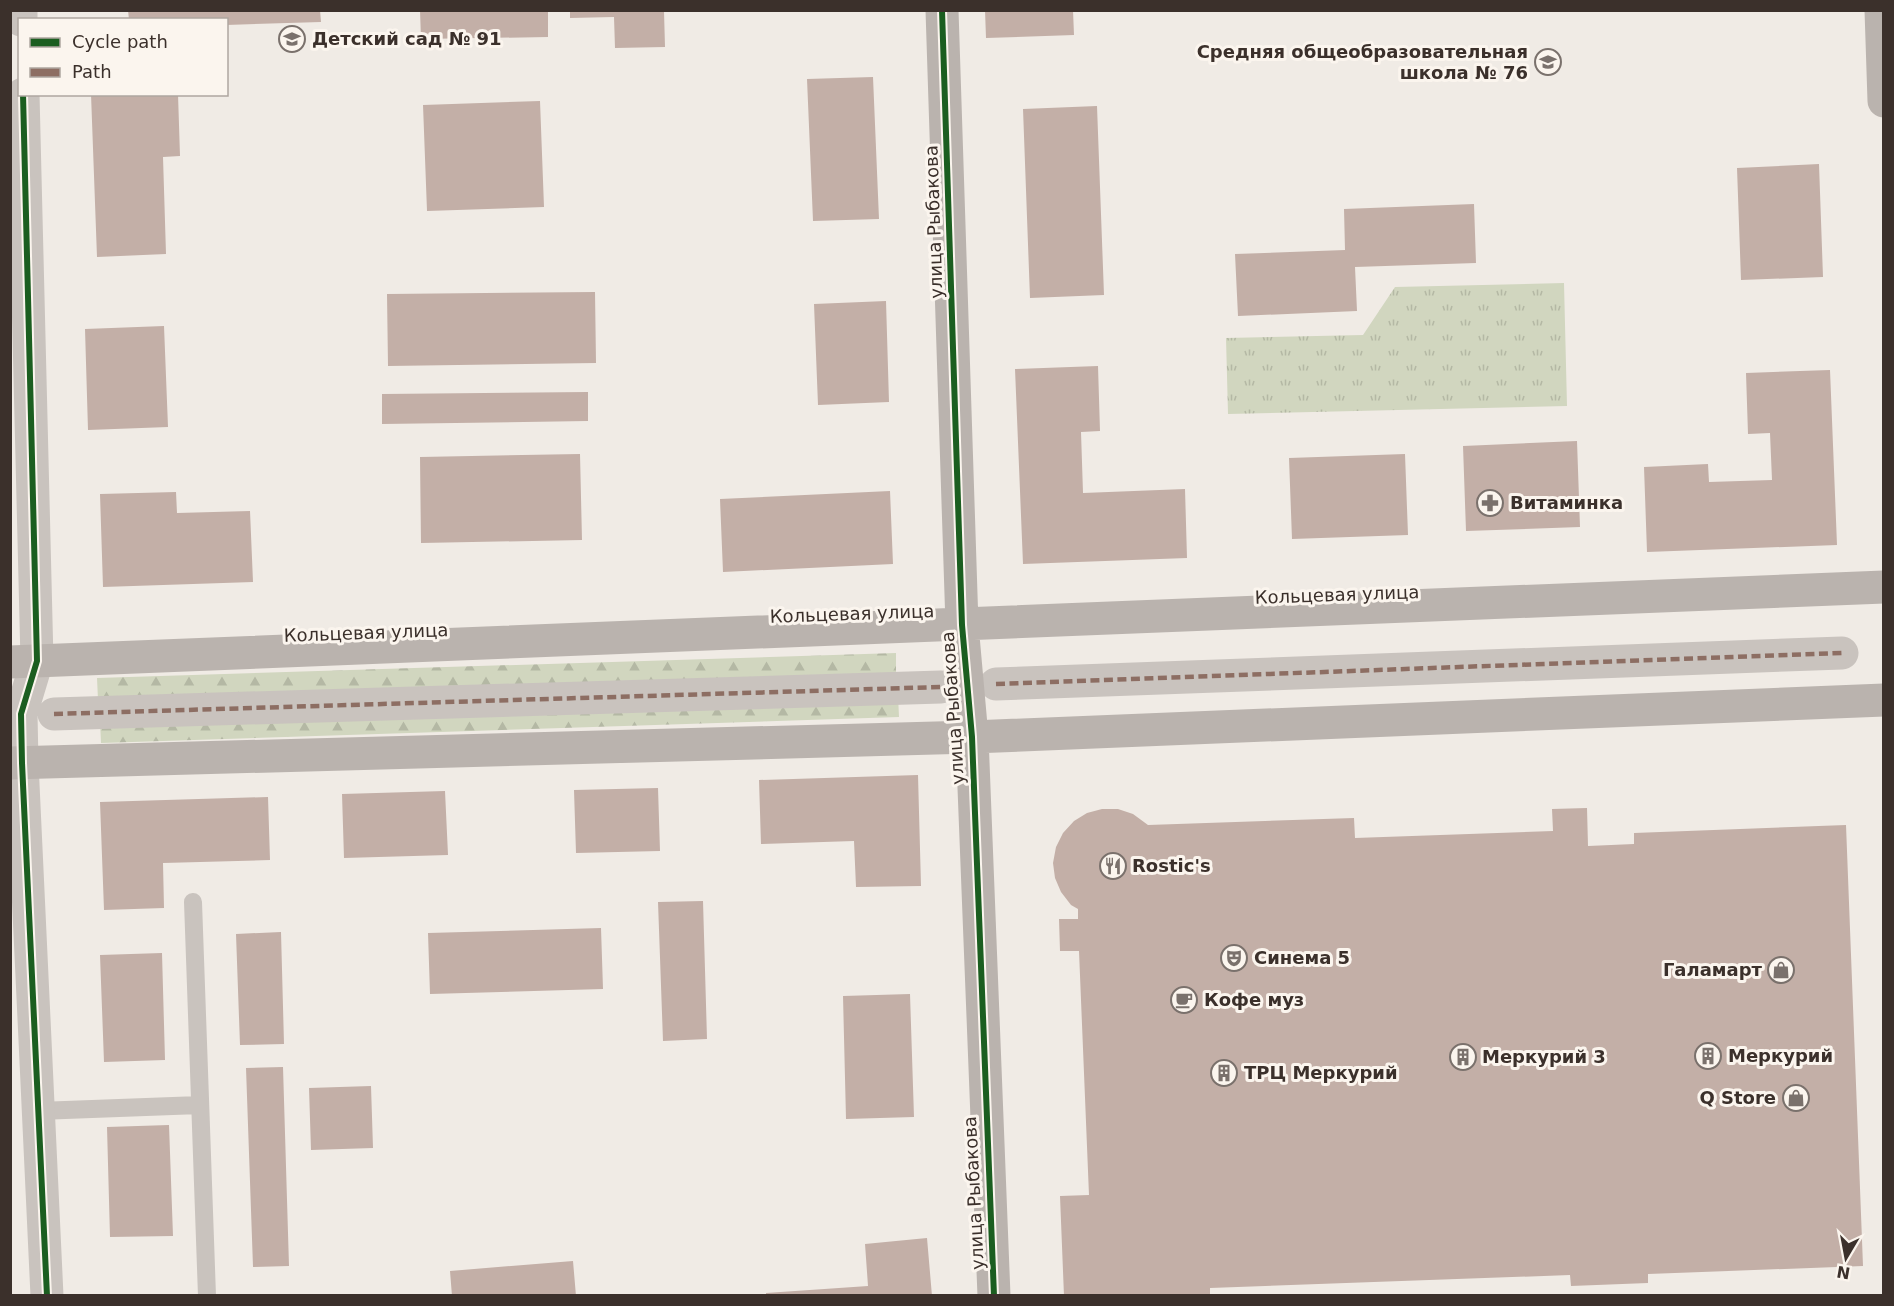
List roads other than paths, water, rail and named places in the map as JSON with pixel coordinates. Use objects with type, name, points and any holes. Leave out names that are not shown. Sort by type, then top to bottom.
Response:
[{"type":"main road","name":"улица Рыбакова","points":[[942,10],[962,625],[972,737],[994,1296]]},
{"type":"main road","points":[[1881,10],[1884,100]]},
{"type":"main road","name":"Кольцевая улица","points":[[24,662],[1884,587]]},
{"type":"main road","points":[[16,763],[972,737],[1884,700]]},
{"type":"street","points":[[23,96],[24,662],[16,763],[47,1296]]},
{"type":"street","points":[[996,684],[1842,653]]},
{"type":"street","points":[[54,714],[941,687]]},
{"type":"lane","points":[[193,902],[207,1296]]},
{"type":"lane","points":[[38,1111],[200,1105]]},
{"type":"place","name":"Детский сад № 91","points":[[292,39]]},
{"type":"place","name":"Средняя общеобразовательная школа № 76","points":[[1548,62]]},
{"type":"place","name":"Витаминка","points":[[1490,503]]},
{"type":"place","name":"Rostic's","points":[[1113,866]]},
{"type":"place","name":"Синема 5","points":[[1234,958]]},
{"type":"place","name":"Галамарт","points":[[1781,970]]},
{"type":"place","name":"Кофе муз","points":[[1184,1000]]},
{"type":"place","name":"Меркурий","points":[[1708,1056]]},
{"type":"place","name":"Меркурий 3","points":[[1463,1057]]},
{"type":"place","name":"ТРЦ Меркурий","points":[[1224,1073]]},
{"type":"place","name":"Q Store","points":[[1796,1098]]}]
